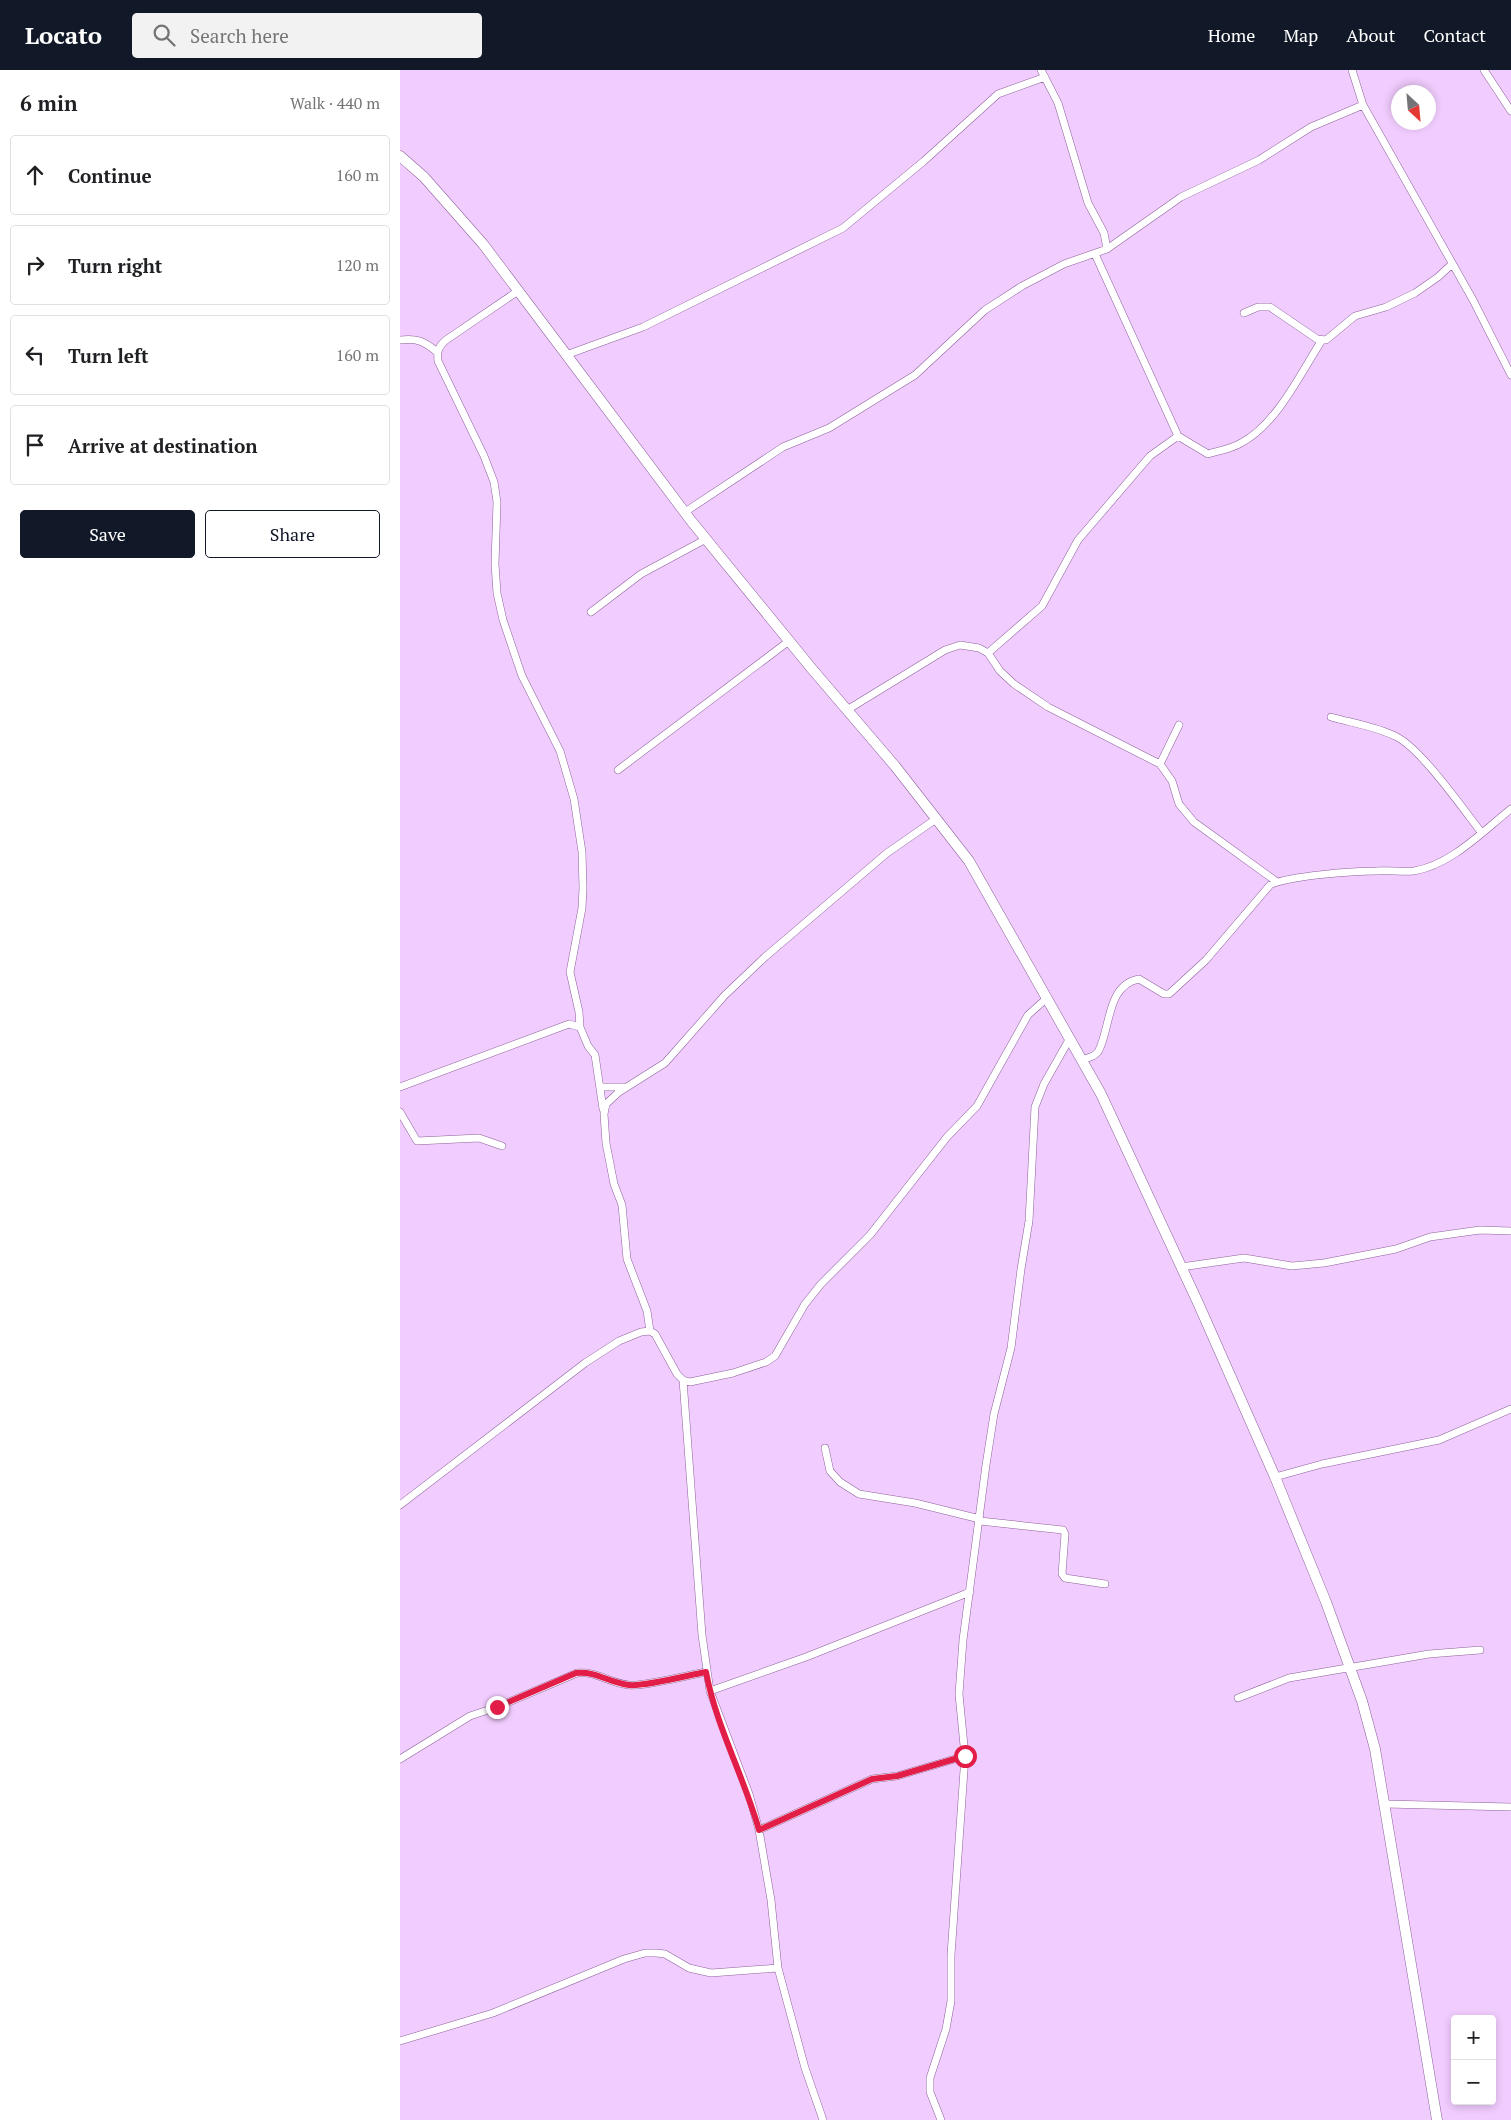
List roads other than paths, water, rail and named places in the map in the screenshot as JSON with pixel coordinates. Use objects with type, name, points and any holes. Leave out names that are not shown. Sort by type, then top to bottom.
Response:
[{"type":"main road","points":[[400,156],[424,177],[483,244],[706,539],[789,641],[896,766],[969,861],[1100,1094],[1181,1267],[1275,1477],[1351,1668],[1375,1749],[1437,2120]]},
{"type":"street","points":[[1352,70],[1363,105],[1452,264],[1511,375]]},
{"type":"street","points":[[1484,70],[1511,111]]},
{"type":"street","points":[[566,355],[643,327],[843,228],[924,161],[998,94],[1043,74],[1058,103],[1088,203],[1104,233],[1107,248]]},
{"type":"street","points":[[685,512],[783,448],[828,428],[915,375],[985,310],[1022,286],[1064,264],[1107,248],[1181,197],[1259,160],[1312,127],[1363,105]]},
{"type":"street","points":[[1095,254],[1178,436],[1208,454],[1241,444],[1263,427],[1280,407],[1322,340],[1330,337],[1355,316],[1386,307],[1414,293],[1438,277],[1452,264]]},
{"type":"street","points":[[518,291],[446,340],[437,352],[438,361],[484,456],[494,482],[496,502],[495,564],[497,592],[503,620],[522,676],[560,751],[574,799],[583,860],[583,888],[581,916],[570,972],[579,1012],[580,1027],[588,1046],[595,1055],[614,1184],[622,1205],[627,1259],[647,1311],[650,1331],[658,1338],[676,1374],[683,1380],[690,1382],[733,1373],[766,1362],[775,1356],[805,1304],[821,1284],[870,1235],[947,1137],[977,1106],[1028,1015],[1047,998]]},
{"type":"street","points":[[1244,313],[1258,307],[1270,307],[1322,340]]},
{"type":"street","points":[[400,340],[414,339],[424,342],[437,352]]},
{"type":"street","points":[[988,653],[1042,606],[1078,540],[1150,456],[1178,436]]},
{"type":"street","points":[[591,612],[641,574],[706,539]]},
{"type":"street","points":[[618,770],[789,641]]},
{"type":"street","points":[[847,710],[945,650],[969,645],[988,653],[1000,671],[1014,684],[1048,707],[1160,764],[1172,781],[1179,804],[1194,822],[1277,882]]},
{"type":"street","points":[[1331,717],[1397,737],[1409,746],[1481,832]]},
{"type":"street","points":[[1160,764],[1179,726]]},
{"type":"street","points":[[1082,1060],[1093,1056],[1102,1045],[1114,1001],[1125,984],[1139,979],[1164,994],[1169,994],[1206,960],[1263,892],[1277,882],[1375,871],[1414,871],[1433,866],[1511,809]]},
{"type":"street","points":[[604,1114],[606,1104],[612,1097],[665,1063],[725,995],[765,957],[888,853],[936,819]]},
{"type":"street","points":[[400,1087],[569,1024],[580,1027]]},
{"type":"street","points":[[941,2120],[930,2092],[930,2078],[946,2029],[951,2001],[951,1955],[965,1756],[959,1694],[970,1592],[994,1414],[1011,1348],[1020,1269],[1029,1221],[1035,1107],[1044,1084],[1070,1038]]},
{"type":"street","points":[[600,1087],[620,1088],[629,1086]]},
{"type":"street","points":[[400,1112],[417,1141],[479,1138],[502,1146]]},
{"type":"street","points":[[1181,1267],[1244,1258],[1292,1266],[1324,1263],[1396,1249],[1430,1237],[1480,1230],[1511,1230]]},
{"type":"street","points":[[400,1505],[585,1363],[619,1341],[650,1331]]},
{"type":"street","points":[[683,1380],[706,1672],[710,1691],[749,1794],[759,1830],[771,1900],[778,1968],[805,2068],[823,2120]]},
{"type":"street","points":[[1275,1477],[1322,1464],[1439,1440],[1468,1430],[1511,1409]]},
{"type":"street","points":[[825,1448],[830,1471],[840,1482],[859,1494],[915,1503],[980,1520],[1063,1530],[1065,1534],[1062,1574],[1065,1578],[1105,1584]]},
{"type":"street","points":[[710,1691],[788,1664],[970,1592]]},
{"type":"street","points":[[1238,1698],[1289,1678],[1429,1654],[1480,1650]]},
{"type":"street","points":[[400,1759],[470,1716],[497,1707],[576,1673],[590,1671],[610,1682],[631,1686],[706,1672]]},
{"type":"street","points":[[759,1830],[872,1779],[897,1776],[965,1756]]},
{"type":"street","points":[[1384,1804],[1511,1807]]},
{"type":"street","points":[[400,2041],[493,2013],[624,1959],[645,1953],[665,1954],[689,1968],[712,1973],[778,1968]]}]
